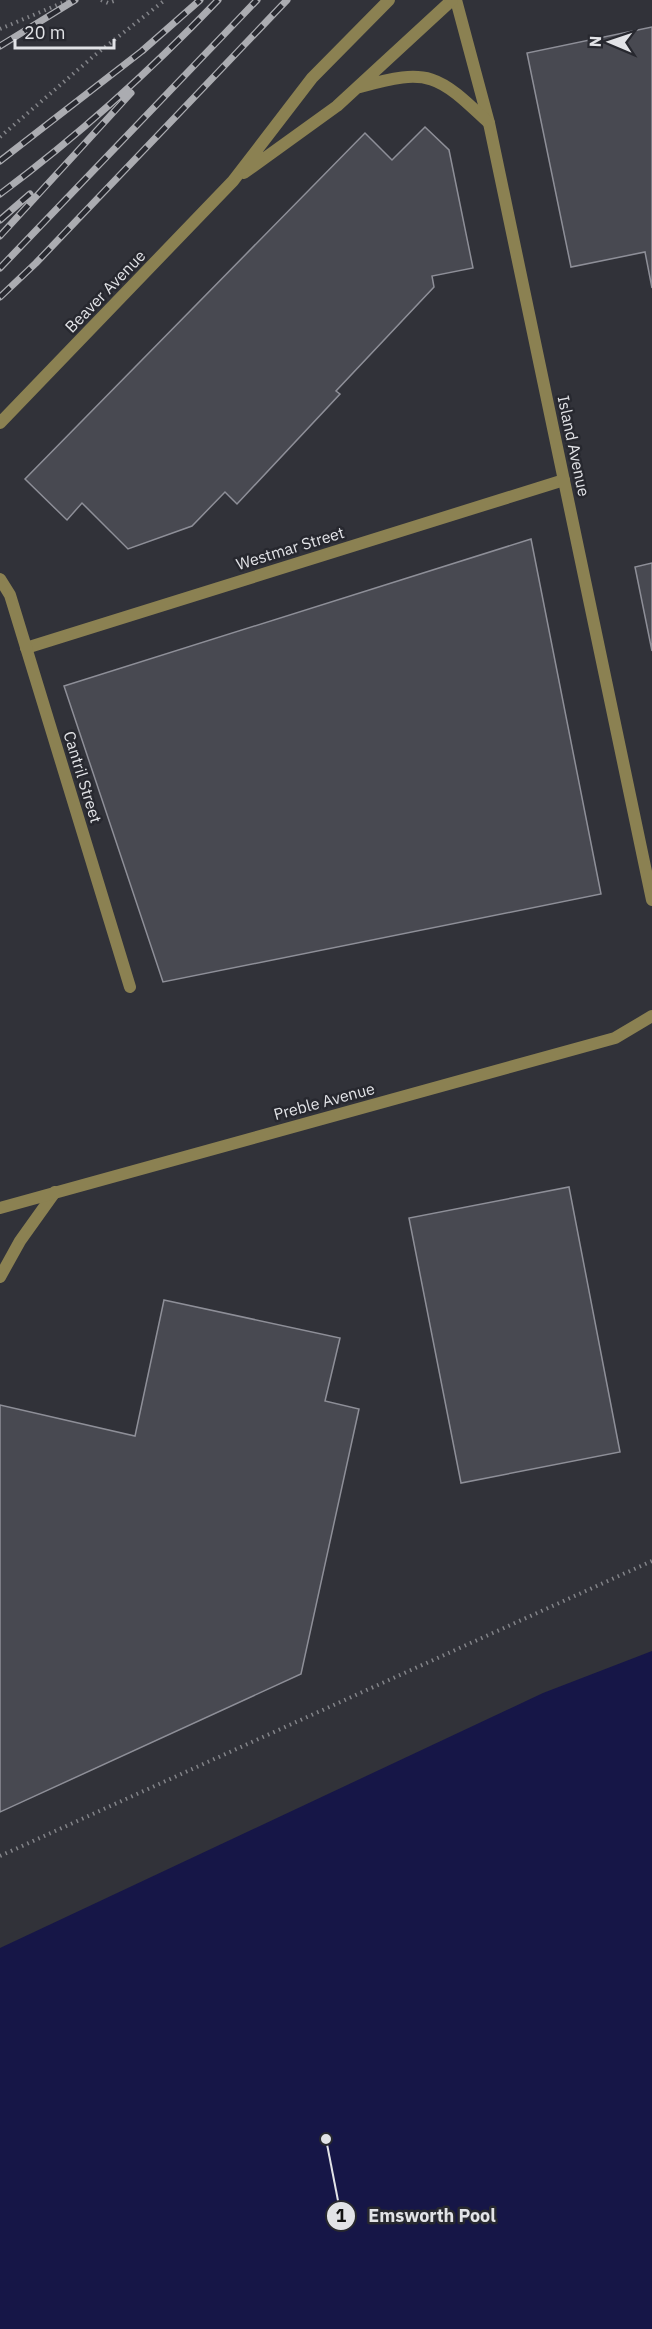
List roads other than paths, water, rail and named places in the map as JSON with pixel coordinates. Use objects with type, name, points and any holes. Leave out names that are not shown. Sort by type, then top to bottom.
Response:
[{"type":"street","name":"Beaver Avenue","points":[[0,423],[233,181],[312,78],[389,0]]},
{"type":"street","name":"Beaver Avenue","points":[[233,181],[337,106],[454,0]]},
{"type":"street","name":"Island Avenue","points":[[454,0],[489,123],[652,900]]},
{"type":"street","points":[[356,88],[396,78],[431,79],[453,89],[489,123]]},
{"type":"street","name":"Westmar Street","points":[[26,648],[564,480]]},
{"type":"street","name":"Cantril Street","points":[[0,579],[10,595],[130,987]]},
{"type":"street","name":"Preble Avenue","points":[[0,1208],[615,1038],[652,1016]]},
{"type":"street","points":[[0,1277],[20,1241],[55,1192]]},
{"type":"railway","points":[[0,46],[75,0]]},
{"type":"railway","points":[[0,161],[142,51],[200,0]]},
{"type":"railway","points":[[0,194],[113,102],[218,0]]},
{"type":"railway","points":[[0,268],[257,0]]},
{"type":"railway","points":[[0,297],[36,263],[287,0]]},
{"type":"railway","points":[[0,236],[131,93]]},
{"type":"railway","points":[[0,220],[30,194]]},
{"type":"place","name":"Emsworth Pool","points":[[326,2139]]}]
